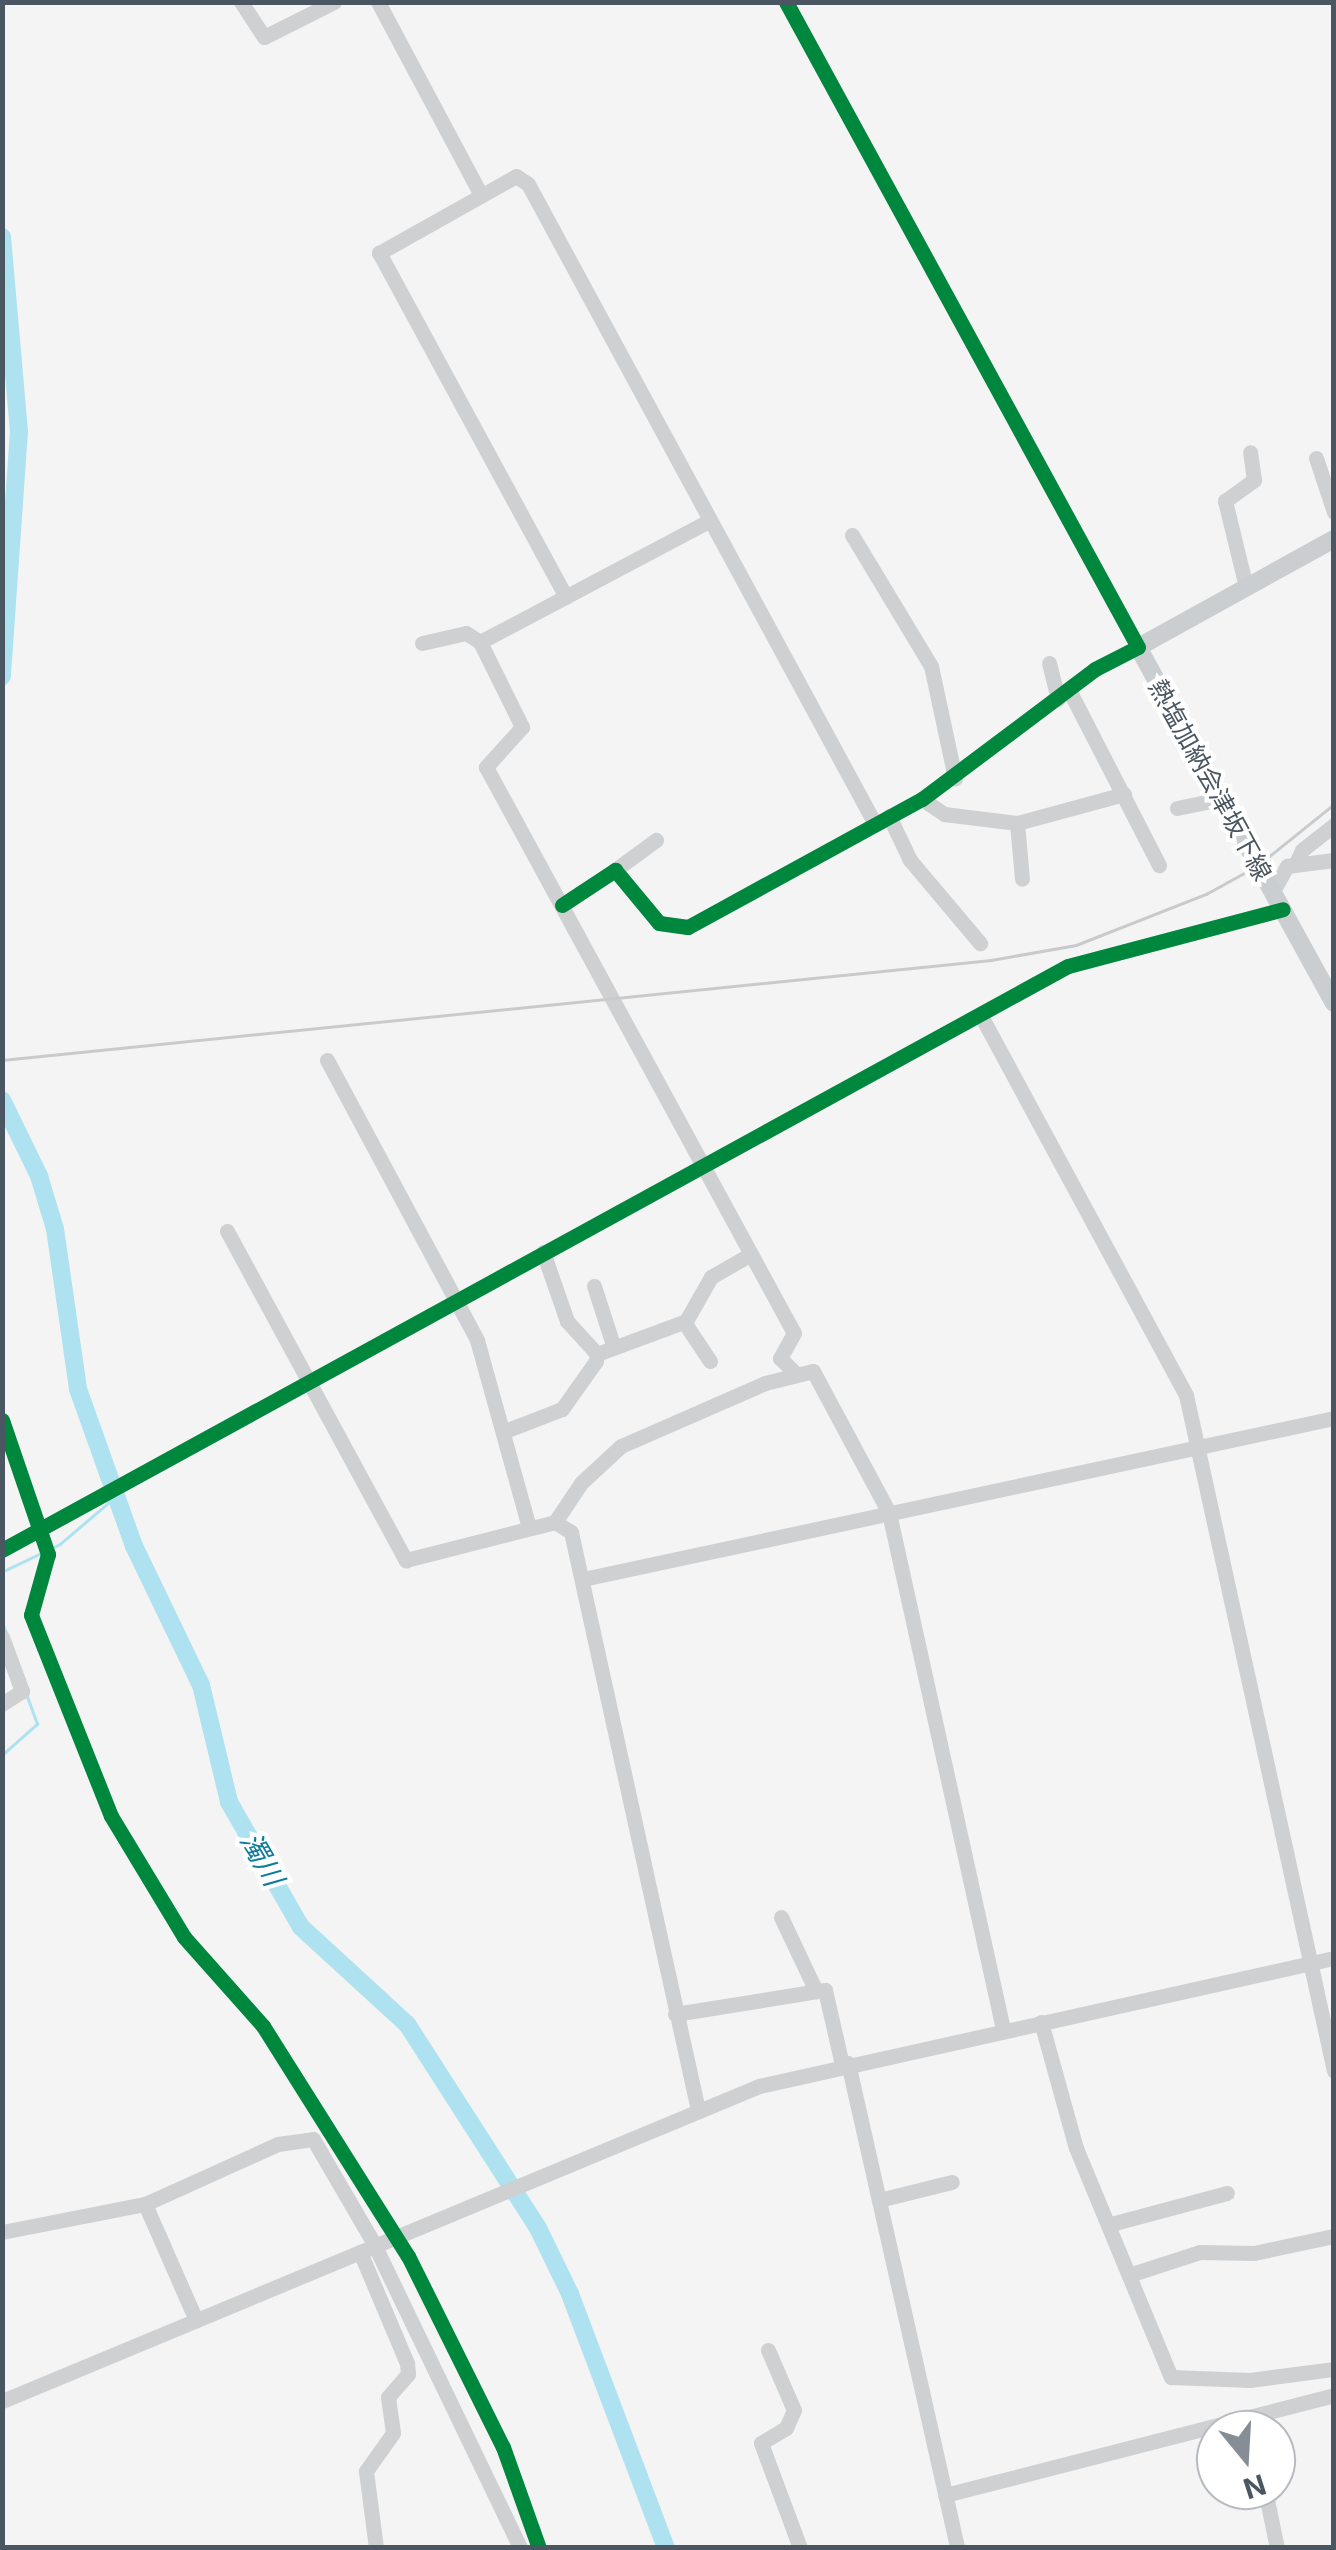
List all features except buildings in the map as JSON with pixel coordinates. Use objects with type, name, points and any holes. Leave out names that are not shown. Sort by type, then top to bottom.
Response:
[{"type":"main road","points":[[1138,647],[1334,539]]},
{"type":"main road","name":"熱塩加納会津坂下線","points":[[1138,647],[1334,1003]]},
{"type":"street","points":[[241,2],[264,36],[334,2]]},
{"type":"street","points":[[378,2],[480,193]]},
{"type":"street","points":[[614,870],[649,915],[680,929],[922,798],[1063,694],[1138,647],[786,2]]},
{"type":"street","points":[[566,597],[379,256],[384,246],[510,177],[525,179],[710,521],[882,820],[980,943]]},
{"type":"street","points":[[1246,587],[1225,501],[1254,480],[1250,452]]},
{"type":"street","points":[[1316,458],[1334,512]]},
{"type":"street","points":[[480,642],[710,521]]},
{"type":"street","points":[[852,535],[930,666],[954,778]]},
{"type":"street","points":[[422,643],[466,633],[480,642],[522,728],[486,767],[794,1333],[780,1358],[795,1373]]},
{"type":"street","points":[[1048,663],[1124,794],[1159,865]]},
{"type":"street","points":[[922,798],[944,814],[1017,823],[1124,794]]},
{"type":"street","points":[[1177,808],[1221,799]]},
{"type":"street","points":[[1017,823],[1022,879]]},
{"type":"street","points":[[1296,863],[1302,850],[1334,824]]},
{"type":"street","points":[[562,904],[656,840]]},
{"type":"street","points":[[1272,893],[1287,866],[1334,860]]},
{"type":"street","points":[[3,1550],[1086,959],[1282,909]]},
{"type":"street","points":[[980,1014],[1186,1395],[1334,2071]]},
{"type":"street","points":[[327,1060],[481,1350],[530,1528]]},
{"type":"street","points":[[227,1231],[406,1560],[555,1522],[581,1483],[620,1446],[795,1373],[813,1370],[889,1513],[1003,2029]]},
{"type":"street","points":[[543,1252],[567,1321],[597,1354]]},
{"type":"street","points":[[505,1431],[562,1409],[597,1354],[684,1322],[711,1277],[751,1254]]},
{"type":"street","points":[[594,1286],[613,1345]]},
{"type":"street","points":[[684,1322],[710,1361]]},
{"type":"street","points":[[583,1579],[1334,1418]]},
{"type":"street","points":[[555,1522],[571,1532],[583,1579],[698,2110]]},
{"type":"street","points":[[2,1638],[22,1691],[2,1704]]},
{"type":"street","points":[[781,1917],[816,1992]]},
{"type":"street","points":[[2,2401],[698,2110],[845,2064],[1334,1958]]},
{"type":"street","points":[[675,2014],[827,1992],[879,2200],[957,2548]]},
{"type":"street","points":[[1040,2022],[1053,2085],[1171,2377],[1250,2380],[1334,2368]]},
{"type":"street","points":[[2,2232],[146,2204],[278,2144],[313,2139],[372,2245],[520,2548]]},
{"type":"street","points":[[879,2200],[952,2182]]},
{"type":"street","points":[[1111,2224],[1227,2193]]},
{"type":"street","points":[[146,2204],[196,2320]]},
{"type":"street","points":[[1132,2274],[1200,2252],[1254,2253],[1334,2236]]},
{"type":"street","points":[[372,2245],[408,2362],[408,2374],[388,2398],[392,2433],[366,2470],[376,2548]]},
{"type":"street","points":[[768,2350],[794,2410],[786,2428],[762,2443],[800,2548]]},
{"type":"street","points":[[1291,2410],[1334,2395]]},
{"type":"street","points":[[946,2496],[1196,2437]]},
{"type":"street","points":[[1269,2510],[1278,2548]]},
{"type":"waterway","name":"濁川","points":[[2,237],[19,431],[2,676]]},
{"type":"waterway","name":"濁川","points":[[2,1100],[39,1176],[55,1229],[78,1389],[134,1546],[201,1685],[229,1802],[301,1927],[407,2024],[538,2228],[570,2294],[666,2548]]},
{"type":"waterway","points":[[6,1570],[60,1544],[115,1497]]},
{"type":"waterway","points":[[2,1622],[7,1634]]},
{"type":"waterway","points":[[2,1755],[37,1724],[26,1694]]},
{"type":"waterway","points":[[2,2338],[2,2351]]},
{"type":"railway","points":[[2,1060],[991,960],[1076,945],[1206,894],[1257,866],[1334,804]]},
{"type":"cycle path","points":[[562,905],[615,870],[659,923],[688,927],[922,799],[1095,669],[1138,647],[786,2]]},
{"type":"cycle path","points":[[2,1550],[1068,966],[1283,909]]},
{"type":"cycle path","points":[[2,1420],[48,1554],[31,1615],[111,1816],[184,1937],[263,2026],[408,2256],[503,2447],[539,2548]]}]
